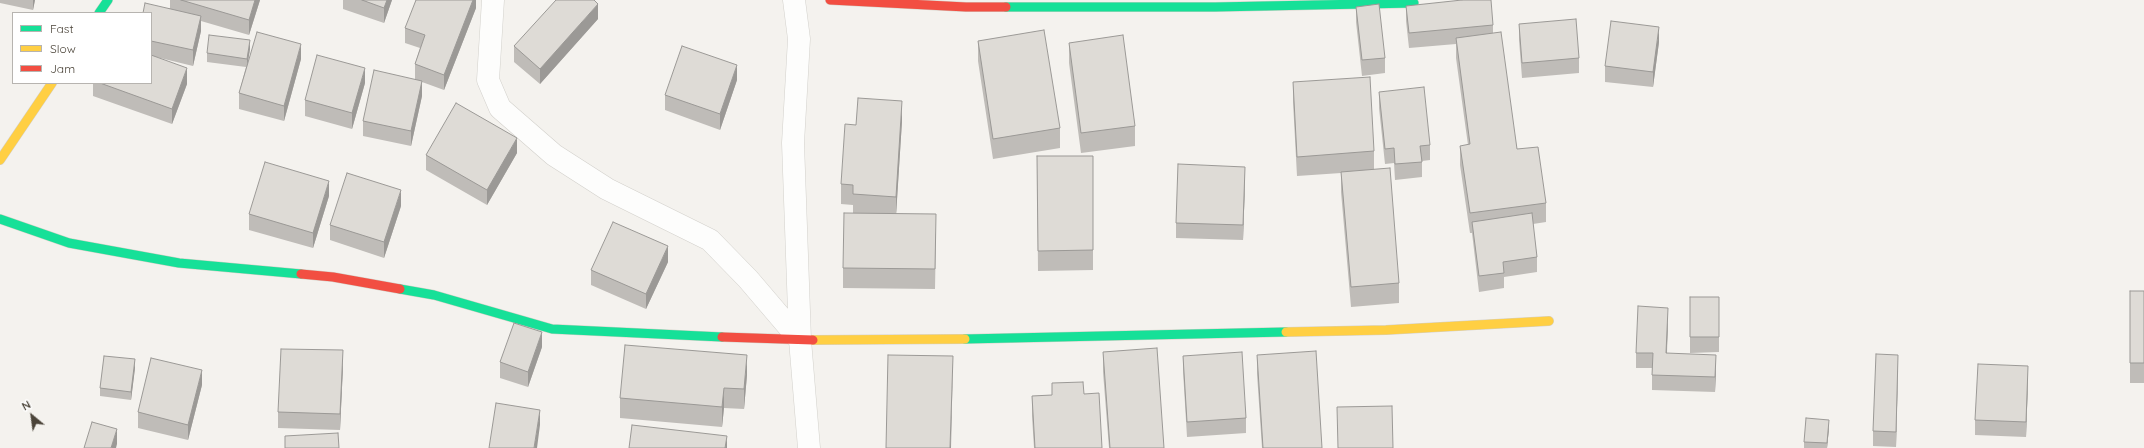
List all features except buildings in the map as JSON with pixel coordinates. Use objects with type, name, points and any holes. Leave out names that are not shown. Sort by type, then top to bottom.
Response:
[{"type":"street","points":[[100,12],[108,0]]},
{"type":"street","points":[[493,0],[488,80],[500,108],[554,155],[607,189],[710,240],[748,279],[800,340]]},
{"type":"street","points":[[794,0],[799,39],[793,143],[800,340],[808,448]]},
{"type":"street","points":[[830,0],[966,7],[1215,7],[1414,3]]},
{"type":"street","points":[[0,160],[51,84]]},
{"type":"street","points":[[0,219],[69,243],[179,263],[333,277],[434,295],[552,329],[800,340],[1046,338],[1362,331],[1549,321]]},
{"type":"traffic: fast","points":[[100,12],[108,0]]},
{"type":"traffic: fast","points":[[1006,7],[1215,7],[1414,3]]},
{"type":"traffic: fast","points":[[0,219],[69,243],[179,263],[301,274]]},
{"type":"traffic: fast","points":[[400,289],[434,295],[552,329],[722,337]]},
{"type":"traffic: fast","points":[[965,339],[1286,332]]},
{"type":"traffic: slow","points":[[0,160],[51,84]]},
{"type":"traffic: slow","points":[[1286,332],[1386,330],[1549,321]]},
{"type":"traffic: slow","points":[[813,340],[965,339]]},
{"type":"traffic: jam","points":[[830,0],[966,7],[1006,7]]},
{"type":"traffic: jam","points":[[301,274],[333,277],[400,289]]},
{"type":"traffic: jam","points":[[722,337],[813,340]]}]
